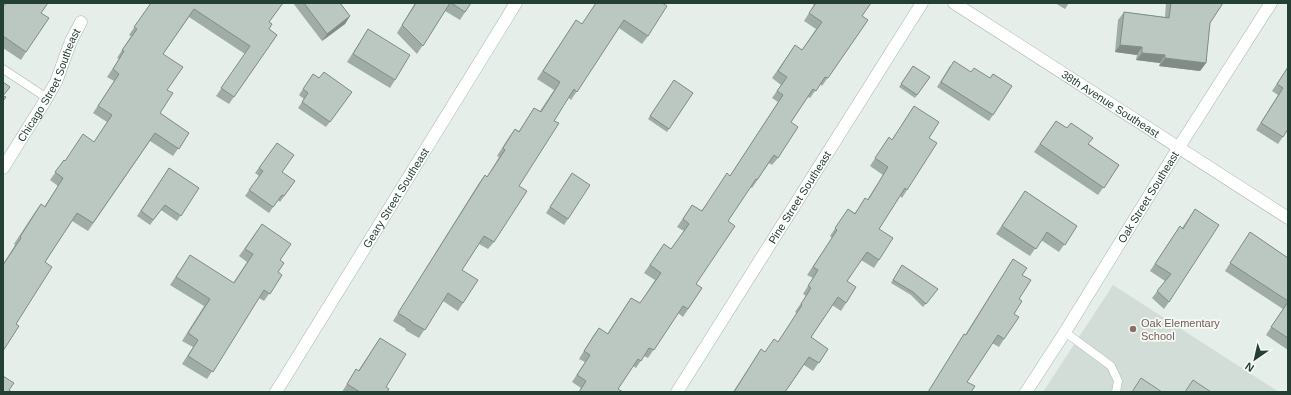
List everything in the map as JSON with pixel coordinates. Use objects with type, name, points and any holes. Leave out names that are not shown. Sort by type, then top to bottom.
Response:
[{"type":"street","name":"Geary Street Southeast","points":[[276,392],[516,3]]},
{"type":"street","name":"Pine Street Southeast","points":[[677,392],[922,3]]},
{"type":"street","name":"38th Avenue Southeast","points":[[954,3],[1288,218]]},
{"type":"street","name":"Oak Street Southeast","points":[[1026,392],[1271,3]]},
{"type":"street","name":"Chicago Street Southeast","points":[[3,168],[56,82],[71,41],[81,22]]},
{"type":"lane","points":[[3,69],[47,98]]},
{"type":"lane","points":[[1065,332],[1111,366],[1118,381],[1116,392]]},
{"type":"shaded area","name":"Oak Elementary School","points":[[1113,285],[1279,392],[1043,392]]},
{"type":"building","points":[[6,3],[48,3],[41,13],[49,18],[26,52],[3,36],[3,7]]},
{"type":"building","points":[[151,3],[283,3],[269,22],[272,24],[269,29],[277,35],[234,97],[221,88],[250,46],[194,9],[163,54],[183,67],[167,90],[173,93],[160,113],[189,133],[179,149],[155,133],[93,223],[77,213],[45,262],[52,267],[16,324],[19,326],[3,351],[3,265],[41,204],[45,207],[63,178],[55,172],[64,160],[65,161],[83,134],[94,142],[112,115],[98,106],[119,74],[113,69],[124,51],[122,50],[137,29],[134,27]]},
{"type":"building","points":[[304,3],[340,3],[350,16],[327,34]]},
{"type":"building","points":[[416,3],[450,3],[423,46],[402,25]]},
{"type":"building","points":[[451,3],[471,3],[465,12]]},
{"type":"building","points":[[596,3],[662,3],[667,6],[648,36],[624,20],[577,92],[574,89],[554,121],[559,123],[519,186],[527,191],[494,242],[484,236],[462,270],[478,280],[463,303],[448,293],[425,330],[398,313],[485,175],[487,177],[505,150],[503,148],[515,129],[519,132],[534,108],[541,112],[560,82],[543,71],[576,20],[582,24]]},
{"type":"building","points":[[816,3],[871,3],[862,16],[868,20],[828,78],[825,77],[816,91],[813,89],[791,122],[798,127],[778,158],[774,155],[728,221],[735,226],[696,284],[702,288],[688,309],[683,306],[654,350],[649,348],[641,361],[638,359],[618,389],[623,392],[579,392],[586,381],[577,375],[590,355],[584,351],[599,328],[608,334],[631,298],[640,303],[661,273],[650,265],[664,244],[671,249],[689,224],[683,219],[692,205],[702,211],[727,173],[730,176],[783,95],[777,91],[787,77],[778,71],[795,45],[802,50],[822,22],[809,13]]},
{"type":"building","points":[[1171,3],[1223,3],[1210,23],[1206,63],[1165,58],[1165,55],[1142,53],[1142,47],[1120,45],[1124,12],[1169,18]]},
{"type":"building","points":[[368,29],[410,55],[395,80],[353,54]]},
{"type":"building","points":[[954,61],[971,72],[974,68],[990,78],[993,74],[1012,86],[993,115],[941,82]]},
{"type":"building","points":[[913,66],[930,77],[917,95],[901,84]]},
{"type":"building","points":[[1288,67],[1288,129],[1283,137],[1261,123],[1283,88],[1277,84]]},
{"type":"building","points":[[324,72],[352,92],[330,122],[302,102],[308,93],[303,89],[313,74],[319,78]]},
{"type":"building","points":[[674,80],[693,93],[669,129],[650,116]]},
{"type":"building","points":[[3,82],[10,87],[3,96]]},
{"type":"building","points":[[914,106],[939,122],[929,138],[937,143],[907,190],[905,188],[879,229],[893,238],[879,260],[867,252],[847,281],[856,287],[846,303],[838,297],[811,337],[828,349],[819,363],[809,357],[785,392],[734,392],[761,349],[765,352],[774,339],[778,342],[802,305],[801,304],[811,288],[808,286],[818,270],[813,267],[837,230],[835,228],[848,209],[855,214],[865,198],[868,200],[888,167],[875,158],[889,137],[892,140]]},
{"type":"building","points":[[1056,121],[1067,128],[1071,123],[1093,138],[1088,144],[1119,165],[1104,188],[1040,144]]},
{"type":"building","points":[[277,143],[294,155],[282,172],[295,181],[284,196],[282,195],[273,207],[249,190],[263,171],[259,168]]},
{"type":"building","points":[[169,168],[199,188],[181,216],[165,205],[153,220],[141,211]]},
{"type":"building","points":[[572,173],[590,185],[568,219],[550,207]]},
{"type":"building","points":[[1025,191],[1077,226],[1065,245],[1047,232],[1036,249],[1002,226]]},
{"type":"building","points":[[1195,209],[1219,225],[1169,302],[1157,291],[1171,274],[1155,264],[1180,226],[1183,229]]},
{"type":"building","points":[[262,224],[291,244],[280,260],[284,263],[278,272],[282,275],[270,294],[264,290],[213,372],[188,356],[198,340],[188,333],[210,299],[176,277],[190,255],[234,283],[253,254],[245,249]]},
{"type":"building","points":[[1250,232],[1288,258],[1288,301],[1230,263]]},
{"type":"building","points":[[1013,259],[1027,268],[1022,275],[1031,280],[1019,299],[1022,301],[1014,314],[1019,317],[1004,339],[998,335],[967,382],[975,386],[971,392],[928,392],[964,334],[966,335]]},
{"type":"building","points":[[902,265],[938,289],[926,304],[913,292],[893,280]]},
{"type":"building","points":[[1288,302],[1288,338],[1271,327]]},
{"type":"building","points":[[380,338],[406,354],[386,387],[389,389],[387,392],[360,392],[347,384],[356,369],[359,371]]},
{"type":"building","points":[[3,376],[14,383],[9,390],[12,392],[3,392]]},
{"type":"building","points":[[1141,378],[1162,392],[1132,392]]},
{"type":"building","points":[[1193,380],[1211,392],[1185,392]]},
{"type":"place","name":"Oak Elementary School","points":[[1133,329]]}]
